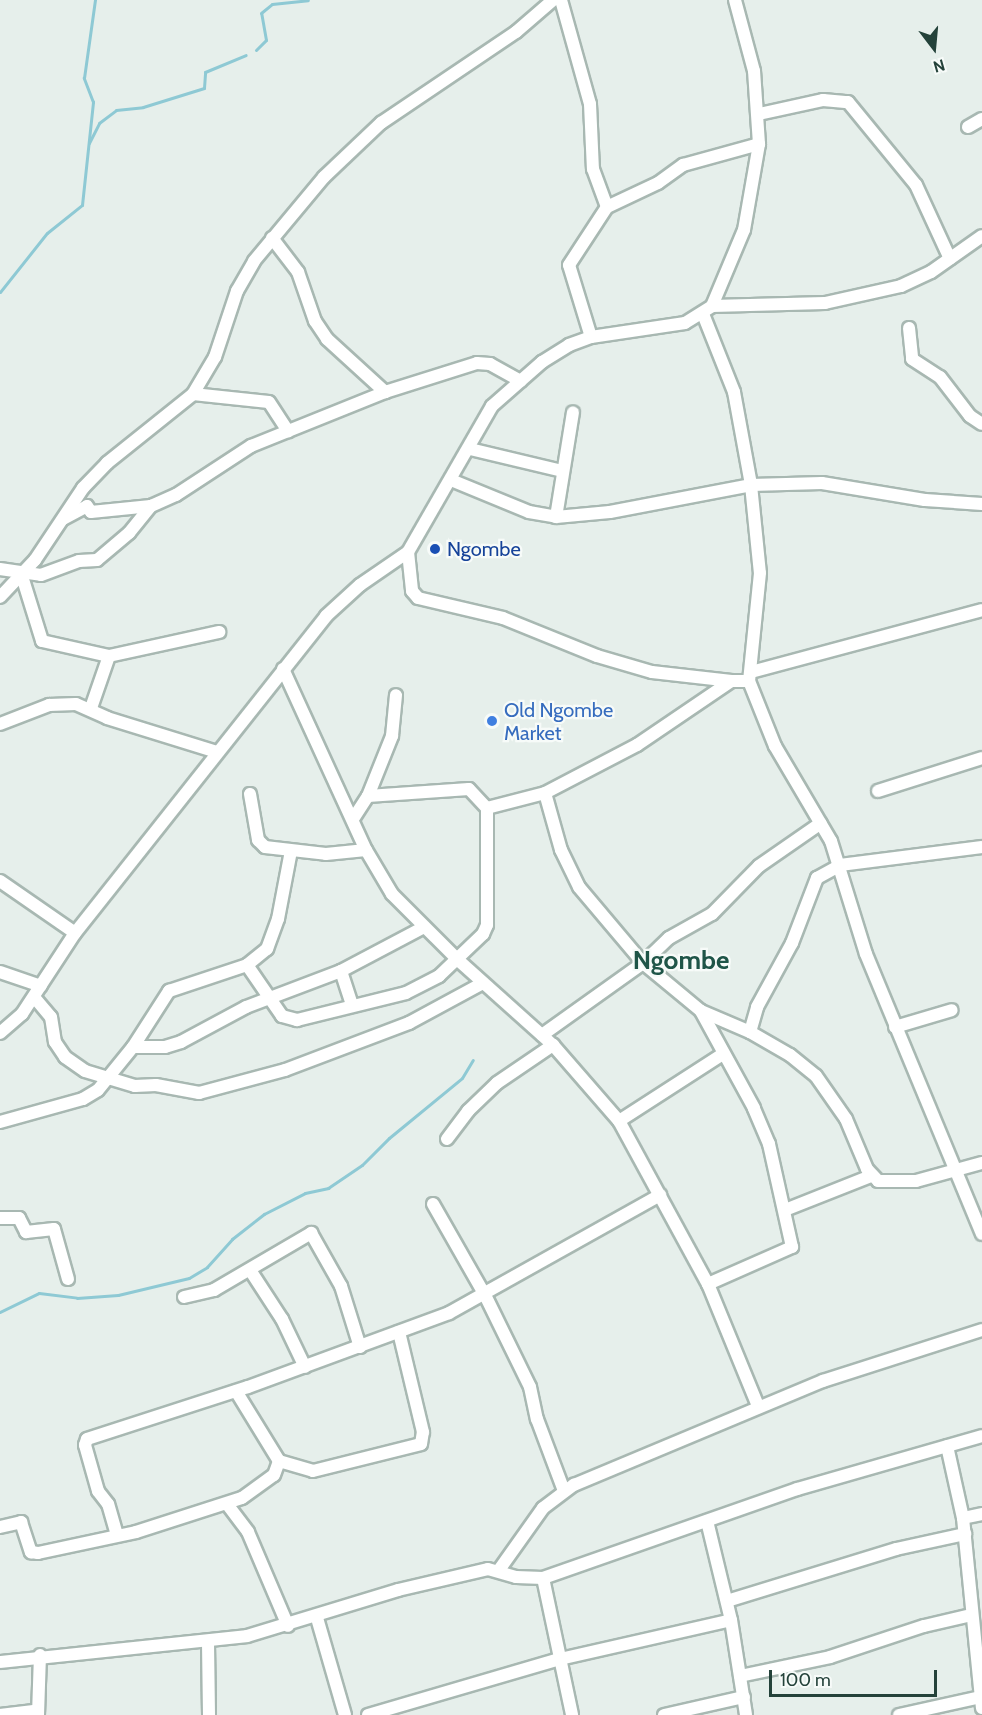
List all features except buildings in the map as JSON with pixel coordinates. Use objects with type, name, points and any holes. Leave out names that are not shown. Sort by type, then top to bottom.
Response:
[{"type":"street","points":[[0,597],[35,560],[59,521],[107,463],[193,394],[216,357],[237,291],[272,238],[324,177],[381,123],[508,38],[553,0]]},
{"type":"street","points":[[561,0],[590,104],[593,169],[607,207]]},
{"type":"street","points":[[735,0],[754,71],[759,114],[759,144],[744,230],[707,310],[734,392],[751,485],[760,573],[750,676],[775,746],[821,823],[840,865],[844,892],[895,1027],[982,1234]]},
{"type":"street","points":[[759,114],[835,98],[848,102],[916,185],[950,258]]},
{"type":"street","points":[[968,127],[982,119]]},
{"type":"street","points":[[591,337],[569,265],[607,207],[658,183],[683,165],[759,144]]},
{"type":"street","points":[[0,1033],[34,997],[75,933],[326,616],[360,585],[408,552],[470,449],[492,406],[521,381],[569,345],[591,337],[685,323],[707,310],[825,303],[901,286],[932,272],[982,236]]},
{"type":"street","points":[[272,238],[298,272],[315,321],[327,339],[385,392]]},
{"type":"street","points":[[909,328],[912,359],[940,377],[970,416],[982,424]]},
{"type":"street","points":[[59,521],[87,506],[91,512],[151,506],[176,495],[251,446],[385,392],[477,363],[490,364],[521,381]]},
{"type":"street","points":[[193,394],[269,402],[288,431]]},
{"type":"street","points":[[556,517],[573,412]]},
{"type":"street","points":[[470,449],[562,471]]},
{"type":"street","points":[[451,480],[529,512],[556,517],[610,512],[751,485],[822,483],[925,500],[982,504]]},
{"type":"street","points":[[0,569],[41,575],[79,561],[98,560],[129,533],[151,506]]},
{"type":"street","points":[[408,552],[412,591],[418,598],[503,618],[597,656],[652,672],[731,681]]},
{"type":"street","points":[[21,573],[42,641],[109,656],[219,632]]},
{"type":"street","points":[[487,807],[545,793],[637,745],[731,681],[982,610]]},
{"type":"street","points":[[91,708],[109,656]]},
{"type":"street","points":[[284,669],[366,850],[392,894],[457,959],[553,1045],[619,1122],[708,1284],[758,1406]]},
{"type":"street","points":[[353,819],[368,796],[392,736],[396,695]]},
{"type":"street","points":[[0,724],[49,705],[91,708],[107,718],[217,752]]},
{"type":"street","points":[[878,791],[982,758]]},
{"type":"street","points":[[246,965],[272,998],[282,1016],[297,1020],[406,993],[439,976],[487,925],[487,807],[470,789],[368,796]]},
{"type":"street","points":[[545,793],[561,850],[579,887],[643,963],[701,1011],[750,1032],[790,1055],[816,1076],[846,1119],[871,1176],[887,1184],[898,1184],[982,1163]]},
{"type":"street","points":[[250,794],[261,844],[291,851],[326,854],[366,850]]},
{"type":"street","points":[[542,1035],[643,963],[669,938],[712,914],[785,846],[821,823]]},
{"type":"street","points":[[750,1032],[758,1007],[792,943],[817,878],[840,865],[982,847]]},
{"type":"street","points":[[0,1122],[83,1099],[98,1090],[133,1047],[169,991],[246,965],[267,949],[274,936],[291,851]]},
{"type":"street","points":[[0,881],[75,933]]},
{"type":"street","points":[[133,1047],[165,1047],[181,1042],[272,998],[341,971],[424,927]]},
{"type":"street","points":[[341,971],[352,1005]]},
{"type":"street","points":[[0,972],[41,986]]},
{"type":"street","points":[[34,997],[51,1017],[56,1042],[64,1057],[105,1080],[199,1093],[226,1088],[285,1070],[408,1023],[483,982]]},
{"type":"street","points":[[895,1027],[952,1010]]},
{"type":"street","points":[[701,1011],[769,1144],[793,1244],[790,1250],[708,1284]]},
{"type":"street","points":[[447,1139],[468,1111],[497,1083],[553,1045]]},
{"type":"street","points":[[619,1122],[723,1053]]},
{"type":"street","points":[[786,1210],[871,1176]]},
{"type":"street","points":[[117,1535],[108,1504],[98,1491],[85,1445],[87,1439],[236,1391],[399,1332],[485,1295],[660,1195]]},
{"type":"street","points":[[433,1204],[485,1295],[530,1387],[537,1419],[564,1491]]},
{"type":"street","points":[[0,1218],[19,1218],[26,1232],[54,1229],[68,1279]]},
{"type":"street","points":[[183,1297],[214,1290],[250,1270],[296,1239],[314,1234],[341,1286],[360,1347]]},
{"type":"street","points":[[250,1270],[282,1319],[305,1366]]},
{"type":"street","points":[[499,1570],[536,1516],[564,1491],[758,1406],[889,1357],[982,1330]]},
{"type":"street","points":[[236,1391],[279,1461],[313,1471],[421,1444],[423,1432],[399,1332]]},
{"type":"street","points":[[0,1662],[40,1655],[208,1643],[288,1626],[398,1590],[488,1569],[543,1578],[797,1489],[982,1436]]},
{"type":"street","points":[[899,1715],[981,1702],[978,1646],[971,1615],[976,1588],[947,1446]]},
{"type":"street","points":[[0,1527],[21,1522],[34,1553],[117,1535],[227,1504],[260,1486],[274,1474],[279,1461]]},
{"type":"street","points":[[227,1504],[248,1532],[288,1626]]},
{"type":"street","points":[[963,1518],[982,1514]]},
{"type":"street","points":[[707,1521],[731,1620],[746,1715]]},
{"type":"street","points":[[727,1601],[896,1549],[965,1534]]},
{"type":"street","points":[[543,1578],[572,1715]]},
{"type":"street","points":[[740,1676],[830,1657],[924,1626],[971,1615]]},
{"type":"street","points":[[317,1618],[345,1715]]},
{"type":"street","points":[[368,1715],[560,1659],[731,1620]]},
{"type":"street","points":[[208,1643],[209,1715]]},
{"type":"street","points":[[0,1715],[38,1713],[40,1655]]},
{"type":"street","points":[[664,1715],[744,1698]]},
{"type":"waterway","points":[[0,292],[47,233],[82,205],[93,102],[84,78],[95,0]]},
{"type":"waterway","points":[[256,50],[266,40],[261,13],[272,4],[308,0]]},
{"type":"waterway","points":[[89,143],[99,123],[116,110],[143,107],[204,88],[205,72],[246,55]]},
{"type":"waterway","points":[[0,1312],[39,1293],[77,1298],[118,1295],[189,1278],[207,1267],[232,1239],[264,1214],[305,1193],[328,1188],[362,1165],[389,1138],[462,1078],[473,1060]]},
{"type":"place","name":"Ngombe","points":[[435,549]]},
{"type":"place","name":"Old Ngombe Market","points":[[492,721]]},
{"type":"district","name":"Ngombe","points":[[681,961]]}]
